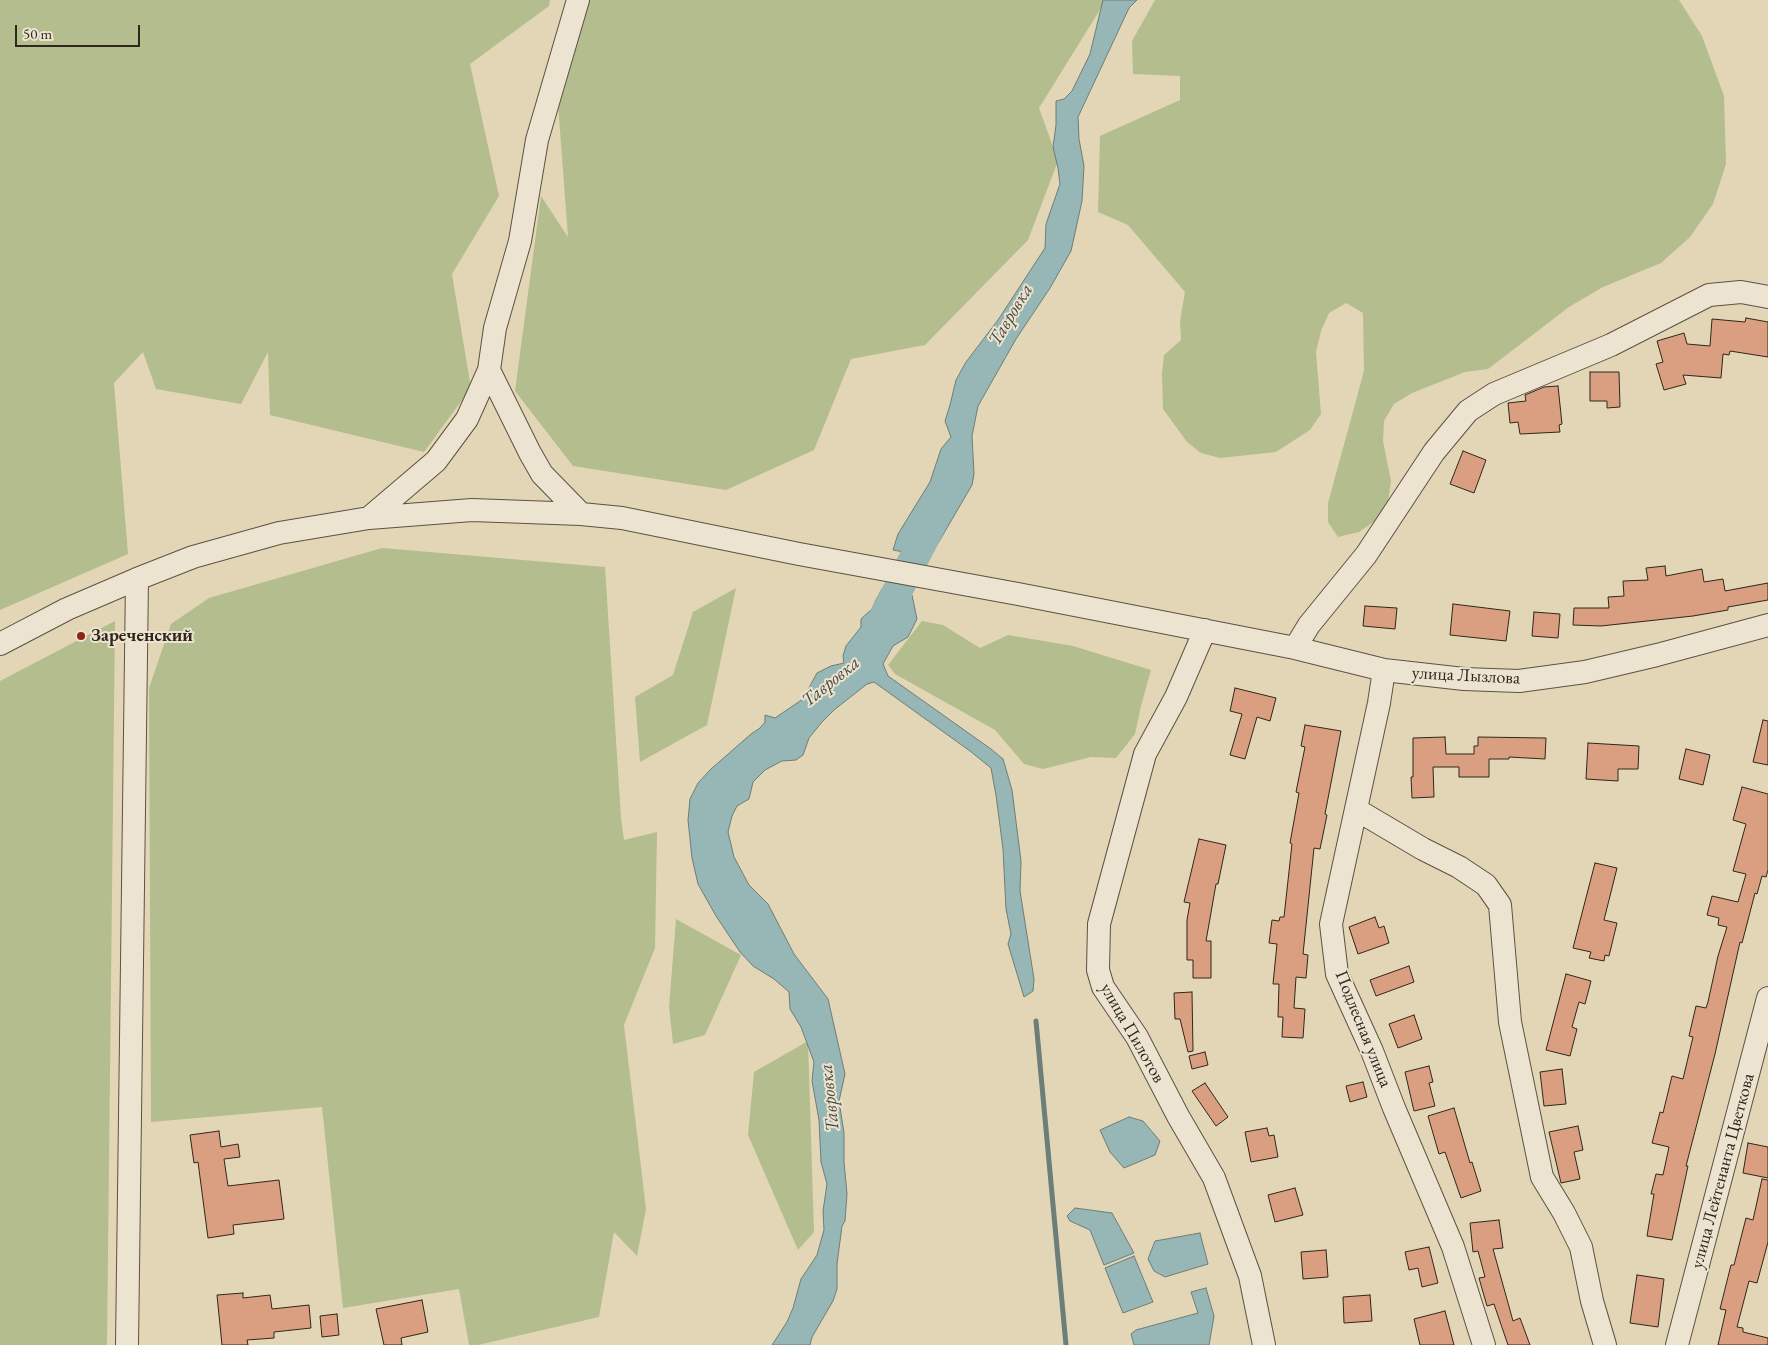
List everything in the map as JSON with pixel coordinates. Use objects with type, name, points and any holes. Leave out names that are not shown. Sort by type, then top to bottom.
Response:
[{"type":"street","points":[[368,518],[436,461],[467,419],[490,370],[495,328],[520,241],[537,140],[578,0]]},
{"type":"street","points":[[1295,648],[1309,625],[1366,555],[1434,452],[1468,411],[1494,394],[1611,345],[1709,295],[1741,292],[1768,297]]},
{"type":"street","points":[[490,370],[542,474],[581,514]]},
{"type":"street","name":"улица Лызлова","points":[[0,644],[67,609],[193,557],[279,533],[368,518],[472,510],[581,514],[622,518],[799,554],[1205,630],[1295,648],[1384,670],[1464,679],[1520,681],[1585,672],[1630,662],[1768,625]]},
{"type":"street","points":[[127,1345],[137,579]]},
{"type":"street","name":"улица Пилотов","points":[[1205,630],[1176,697],[1145,754],[1099,924],[1098,970],[1103,987],[1137,1037],[1178,1116],[1214,1178],[1250,1276],[1264,1345]]},
{"type":"street","name":"Подлесная улица","points":[[1384,670],[1357,810],[1331,924],[1338,974],[1453,1247],[1484,1345]]},
{"type":"street","points":[[1357,810],[1486,885],[1500,906],[1510,1022],[1542,1177],[1564,1213],[1581,1247],[1592,1301],[1605,1345]]},
{"type":"street","name":"улица Лейтенанта Цветкова","points":[[1677,1345],[1768,998]]},
{"type":"green space","points":[[0,0],[550,0],[549,6],[470,64],[499,196],[452,274],[471,388],[424,452],[270,415],[268,352],[241,404],[156,389],[143,352],[114,383],[128,554],[0,610]]},
{"type":"green space","points":[[586,0],[1106,0],[1039,108],[1058,161],[1028,240],[925,345],[851,359],[814,450],[726,490],[573,466],[515,391],[541,196],[568,237],[558,104]]},
{"type":"green space","points":[[1155,0],[1679,0],[1702,36],[1724,96],[1726,164],[1713,204],[1690,237],[1661,263],[1603,287],[1569,307],[1488,369],[1465,372],[1412,393],[1394,404],[1384,421],[1383,441],[1391,481],[1388,502],[1378,519],[1359,532],[1338,537],[1328,522],[1328,503],[1364,371],[1363,313],[1346,303],[1329,313],[1321,331],[1316,352],[1321,414],[1310,430],[1276,452],[1220,458],[1201,453],[1187,442],[1163,409],[1162,374],[1164,355],[1181,340],[1180,321],[1185,292],[1128,225],[1098,212],[1100,136],[1180,100],[1180,76],[1133,74],[1132,41]]},
{"type":"green space","points":[[382,548],[605,567],[624,840],[657,832],[655,948],[624,1025],[646,1209],[637,1256],[614,1232],[599,1317],[478,1345],[469,1345],[459,1289],[343,1308],[322,1107],[151,1122],[149,688],[171,624],[209,598]]},
{"type":"green space","points":[[736,588],[707,725],[640,762],[635,697],[673,675],[693,612]]},
{"type":"green space","points":[[115,621],[107,1345],[0,1345],[0,681]]},
{"type":"green space","points":[[922,621],[943,625],[980,648],[1008,635],[1073,646],[1151,670],[1135,734],[1116,758],[1091,757],[1043,769],[1024,764],[995,730],[895,674],[888,665]]},
{"type":"green space","points":[[676,919],[741,955],[705,1035],[673,1044],[669,1007]]},
{"type":"green space","points":[[808,1041],[814,1232],[798,1250],[748,1135],[754,1072]]},
{"type":"water","points":[[1103,0],[1137,0],[1129,8],[1078,117],[1079,139],[1084,166],[1082,201],[1071,251],[1050,288],[1016,339],[978,406],[972,436],[974,474],[972,485],[930,557],[893,550],[898,534],[930,482],[941,449],[951,437],[945,421],[956,380],[966,362],[998,320],[1045,248],[1046,224],[1060,184],[1053,147],[1056,125],[1056,101],[1064,99],[1072,91],[1090,54]]},
{"type":"water","points":[[882,589],[912,595],[917,619],[908,637],[893,646],[883,664],[888,676],[1003,759],[1012,790],[1021,861],[1020,891],[1034,979],[1033,991],[1024,997],[1008,944],[1011,934],[1006,909],[1003,849],[991,768],[970,751],[874,682],[867,684],[822,722],[809,738],[803,755],[796,760],[782,761],[765,770],[753,782],[749,799],[737,806],[732,816],[728,832],[734,857],[749,885],[768,904],[794,954],[828,999],[845,1074],[839,1101],[844,1133],[847,1194],[845,1221],[842,1226],[837,1264],[837,1289],[833,1301],[812,1337],[810,1345],[772,1345],[787,1322],[801,1279],[817,1255],[824,1230],[823,1211],[827,1184],[821,1162],[819,1120],[812,1081],[814,1062],[801,1027],[790,1009],[789,992],[774,979],[753,966],[740,952],[716,916],[698,884],[692,858],[688,820],[690,799],[698,783],[711,769],[760,728],[765,722],[765,715],[775,718],[803,699],[817,673],[831,666],[844,663],[843,656],[846,646],[861,627],[861,619],[872,609]]},
{"type":"water","points":[[1129,1117],[1143,1121],[1160,1141],[1155,1155],[1124,1168],[1110,1152],[1100,1130]]},
{"type":"water","points":[[1075,1208],[1112,1213],[1134,1253],[1104,1265],[1090,1230],[1070,1221],[1067,1216]]},
{"type":"water","points":[[1200,1233],[1208,1264],[1165,1277],[1154,1271],[1148,1259],[1155,1241]]},
{"type":"water","points":[[1134,1256],[1153,1302],[1123,1313],[1105,1268]]},
{"type":"water","points":[[1206,1288],[1214,1316],[1209,1345],[1134,1345],[1131,1334],[1136,1330],[1198,1313],[1191,1292]]},
{"type":"building","points":[[1746,318],[1768,322],[1768,357],[1730,351],[1729,355],[1723,354],[1721,378],[1683,375],[1686,384],[1664,390],[1656,364],[1663,362],[1657,341],[1684,333],[1687,344],[1710,346],[1712,319],[1745,322]]},
{"type":"building","points":[[1590,372],[1619,372],[1620,407],[1607,408],[1607,401],[1590,401]]},
{"type":"building","points":[[1558,386],[1562,424],[1559,425],[1560,432],[1520,434],[1518,422],[1510,423],[1508,403],[1526,401],[1525,395],[1544,387]]},
{"type":"building","points":[[1463,451],[1486,460],[1474,493],[1450,484]]},
{"type":"building","points":[[1665,566],[1666,576],[1702,569],[1704,582],[1723,579],[1725,591],[1768,583],[1768,600],[1693,616],[1601,626],[1573,625],[1574,608],[1609,608],[1608,597],[1624,596],[1623,581],[1648,580],[1646,568]]},
{"type":"building","points":[[1453,604],[1510,611],[1506,641],[1450,635]]},
{"type":"building","points":[[1365,606],[1397,608],[1395,629],[1363,626]]},
{"type":"building","points":[[1534,612],[1560,614],[1558,638],[1532,636]]},
{"type":"building","points":[[1235,688],[1276,698],[1270,721],[1257,717],[1245,759],[1230,755],[1242,714],[1230,711]]},
{"type":"building","points":[[1763,720],[1768,721],[1768,765],[1753,762]]},
{"type":"building","points":[[1305,725],[1341,731],[1320,849],[1314,848],[1303,954],[1308,955],[1306,978],[1296,977],[1294,1008],[1305,1009],[1303,1038],[1282,1037],[1283,1017],[1278,1017],[1279,984],[1273,984],[1277,944],[1269,943],[1272,920],[1279,921],[1280,917],[1284,917],[1292,844],[1290,843],[1299,793],[1296,792],[1305,747],[1301,746]]},
{"type":"building","points":[[1445,737],[1446,754],[1474,754],[1474,746],[1478,746],[1478,737],[1546,738],[1545,759],[1509,757],[1509,759],[1489,759],[1489,777],[1459,777],[1459,767],[1433,767],[1434,797],[1412,798],[1413,738]]},
{"type":"building","points":[[1588,743],[1639,746],[1638,769],[1618,769],[1618,781],[1586,779]]},
{"type":"building","points":[[1686,749],[1710,755],[1703,785],[1679,779]]},
{"type":"building","points":[[1742,787],[1768,794],[1768,870],[1766,877],[1762,876],[1757,894],[1755,893],[1742,943],[1740,942],[1715,1054],[1686,1166],[1688,1166],[1672,1240],[1647,1236],[1654,1194],[1651,1194],[1656,1174],[1663,1175],[1669,1147],[1652,1143],[1660,1112],[1663,1113],[1672,1076],[1683,1079],[1693,1037],[1689,1036],[1696,1006],[1706,1008],[1727,927],[1718,925],[1719,918],[1707,915],[1712,896],[1738,902],[1746,874],[1733,871],[1746,824],[1733,820]]},
{"type":"building","points":[[1199,839],[1226,845],[1218,884],[1216,884],[1206,941],[1211,941],[1211,978],[1193,978],[1193,960],[1187,960],[1187,920],[1190,903],[1184,902]]},
{"type":"building","points":[[1595,863],[1617,868],[1604,920],[1617,923],[1609,956],[1605,955],[1604,961],[1589,958],[1591,952],[1573,948]]},
{"type":"building","points":[[1375,917],[1379,928],[1384,926],[1389,943],[1358,954],[1349,927]]},
{"type":"building","points":[[1409,966],[1414,982],[1376,996],[1370,980]]},
{"type":"building","points":[[1566,974],[1591,981],[1585,1004],[1579,1002],[1572,1027],[1577,1029],[1570,1056],[1546,1050]]},
{"type":"building","points":[[1192,992],[1193,1051],[1188,1052],[1180,1019],[1175,1019],[1174,993]]},
{"type":"building","points":[[1414,1015],[1422,1039],[1398,1048],[1389,1024]]},
{"type":"building","points":[[1205,1052],[1208,1065],[1192,1069],[1189,1056]]},
{"type":"building","points":[[1429,1066],[1433,1082],[1429,1083],[1435,1106],[1414,1111],[1405,1072]]},
{"type":"building","points":[[1562,1069],[1566,1104],[1544,1106],[1540,1072]]},
{"type":"building","points":[[1363,1082],[1367,1097],[1350,1102],[1346,1086]]},
{"type":"building","points":[[1205,1083],[1228,1117],[1216,1126],[1192,1091]]},
{"type":"building","points":[[1454,1108],[1470,1163],[1472,1162],[1481,1191],[1461,1198],[1445,1152],[1439,1154],[1428,1116]]},
{"type":"building","points":[[1578,1126],[1583,1150],[1574,1152],[1580,1179],[1561,1183],[1549,1132]]},
{"type":"building","points":[[1267,1128],[1269,1136],[1274,1135],[1278,1157],[1251,1162],[1245,1132]]},
{"type":"building","points":[[219,1131],[221,1147],[238,1144],[240,1157],[224,1159],[228,1186],[279,1180],[284,1219],[233,1225],[234,1234],[208,1238],[198,1162],[194,1163],[190,1135]]},
{"type":"building","points":[[1748,1143],[1768,1147],[1768,1178],[1743,1173]]},
{"type":"building","points":[[1762,1179],[1768,1180],[1768,1242],[1757,1283],[1749,1281],[1737,1327],[1743,1328],[1743,1332],[1768,1338],[1768,1345],[1718,1345],[1726,1310],[1720,1309],[1731,1265],[1734,1265],[1746,1218],[1753,1220]]},
{"type":"building","points":[[1295,1188],[1303,1215],[1275,1222],[1268,1195]]},
{"type":"building","points":[[1499,1220],[1503,1248],[1493,1249],[1513,1321],[1520,1318],[1530,1345],[1508,1345],[1494,1304],[1487,1306],[1479,1278],[1485,1277],[1478,1251],[1473,1252],[1470,1223]]},
{"type":"building","points":[[1429,1247],[1438,1283],[1422,1287],[1418,1268],[1409,1270],[1405,1252]]},
{"type":"building","points":[[1326,1250],[1328,1277],[1303,1279],[1301,1252]]},
{"type":"building","points":[[1637,1275],[1664,1279],[1658,1327],[1630,1323]]},
{"type":"building","points":[[243,1293],[243,1298],[270,1295],[272,1309],[309,1305],[311,1328],[274,1332],[274,1338],[247,1340],[248,1345],[222,1345],[217,1295]]},
{"type":"building","points":[[1370,1295],[1372,1321],[1344,1323],[1343,1297]]},
{"type":"building","points":[[422,1300],[428,1332],[401,1338],[402,1345],[384,1345],[376,1309]]},
{"type":"building","points":[[1445,1311],[1454,1345],[1420,1345],[1414,1319]]},
{"type":"building","points":[[337,1314],[339,1335],[322,1337],[320,1316]]},
{"type":"waterway","name":"Тавровка","points":[[879,627],[934,519]]},
{"type":"waterway","points":[[1036,1021],[1066,1345]]},
{"type":"place","name":"Зареченский","points":[[81,636]]}]
